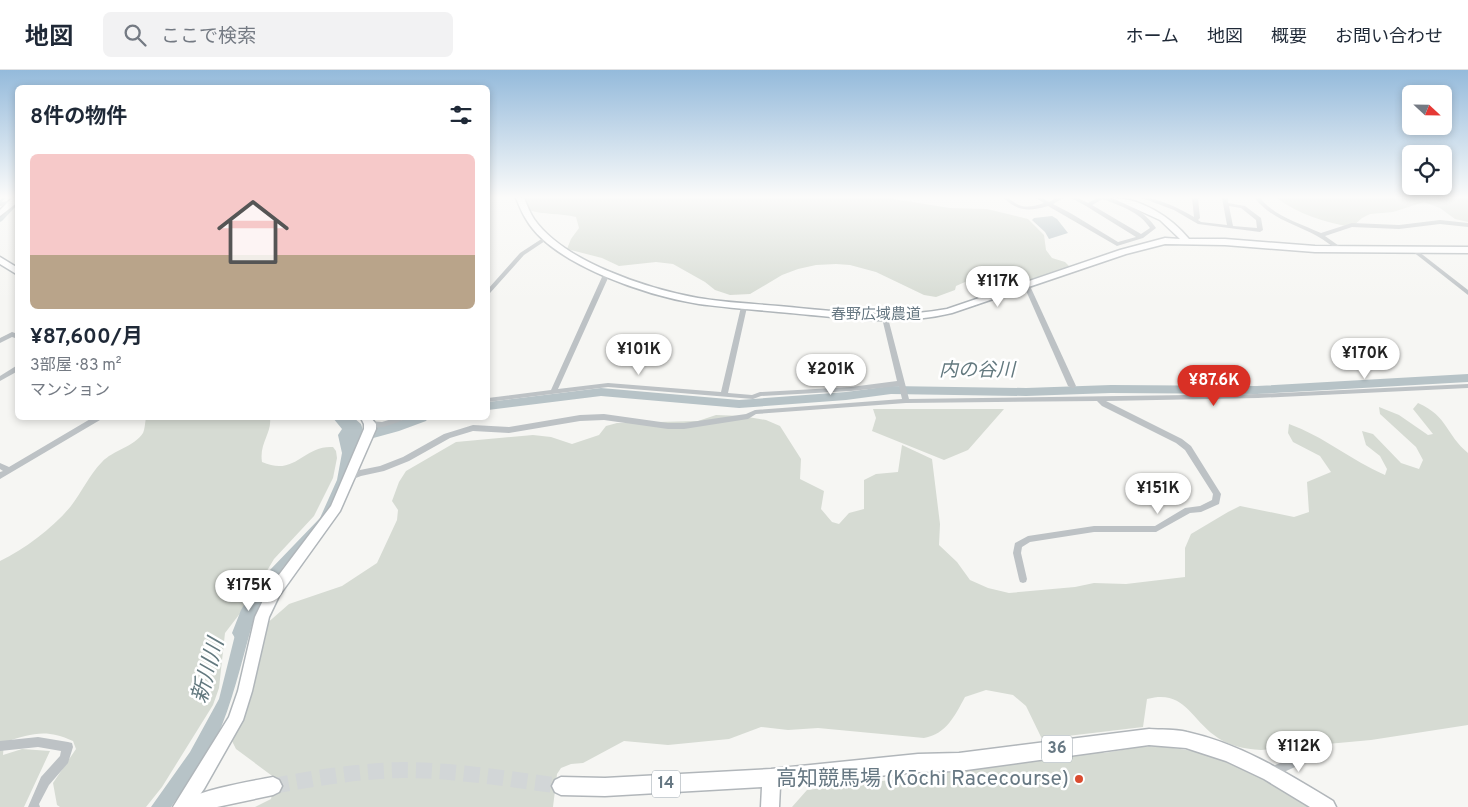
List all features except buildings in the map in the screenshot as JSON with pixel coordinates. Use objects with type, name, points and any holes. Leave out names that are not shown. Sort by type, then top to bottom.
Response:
[{"type":"main road","name":"36","points":[[771,778],[918,763],[959,762],[1149,737],[1174,738],[1199,743],[1229,753],[1270,773],[1327,807]]},
{"type":"main road","name":"14","points":[[561,786],[605,787],[771,778]]},
{"type":"main road","points":[[770,807],[771,778]]},
{"type":"main road","points":[[187,807],[223,796],[273,786]]},
{"type":"street","name":"春野広域農道","points":[[541,232],[546,238],[576,258],[627,282],[678,297],[744,307],[885,318],[928,315],[948,311],[1146,245],[1186,240],[1340,249],[1468,250]]},
{"type":"street","points":[[1098,232],[1117,244],[1141,237],[1147,232]]},
{"type":"street","points":[[1133,232],[1141,237]]},
{"type":"street","points":[[1179,232],[1186,240]]},
{"type":"street","points":[[1315,232],[1340,249]]},
{"type":"street","points":[[1321,235],[1329,232]]},
{"type":"street","points":[[490,290],[522,254],[546,238]]},
{"type":"street","points":[[1414,250],[1468,294]]},
{"type":"street","points":[[0,260],[15,270]]},
{"type":"street","points":[[554,391],[605,277],[609,273]]},
{"type":"street","points":[[1027,286],[1072,386]]},
{"type":"street","points":[[724,394],[744,307]]},
{"type":"street","points":[[885,318],[906,399]]},
{"type":"street","points":[[0,341],[12,334],[15,336]]},
{"type":"street","points":[[0,379],[15,370]]},
{"type":"street","points":[[490,400],[620,385],[754,398],[760,394],[902,384]]},
{"type":"street","points":[[348,478],[360,473],[381,469],[406,459],[448,436],[473,428],[510,430],[580,418],[604,417],[684,426],[748,416],[756,411],[906,399],[1258,396],[1468,386]]},
{"type":"street","points":[[754,398],[756,411]]},
{"type":"street","points":[[1023,579],[1017,553],[1018,545],[1028,538],[1094,529],[1156,529],[1188,510],[1201,508],[1216,502],[1217,494],[1188,448],[1179,441],[1104,404],[1100,398]]},
{"type":"street","points":[[0,476],[95,420]]},
{"type":"street","points":[[181,807],[203,775],[235,720],[245,691],[262,616],[274,592],[336,508],[346,489],[348,478],[370,426],[382,425],[396,420]]},
{"type":"street","points":[[0,466],[9,470]]},
{"type":"street","points":[[0,746],[38,742],[68,747],[64,760],[46,781],[33,806],[35,807]]},
{"type":"street","points":[[1270,773],[1301,759],[1318,755]]},
{"type":"shaded area","points":[[576,232],[1041,232],[1044,235],[1046,250],[1052,258],[1065,262],[1069,266],[1061,273],[988,296],[965,282],[956,286],[955,290],[936,297],[924,295],[876,272],[850,265],[836,264],[816,265],[798,269],[782,275],[750,294],[730,295],[715,290],[705,282],[673,264],[656,262],[619,266],[602,258],[567,249]]},
{"type":"shaded area","points":[[1045,232],[1068,233],[1049,239]]},
{"type":"shaded area","points":[[1418,403],[1428,408],[1441,420],[1468,453],[1468,725],[1371,740],[1255,750],[1236,746],[1219,739],[1178,701],[1159,697],[1147,699],[1143,727],[1042,739],[1026,706],[1013,695],[986,690],[965,697],[954,717],[944,728],[932,736],[924,738],[818,728],[788,730],[761,727],[729,739],[668,745],[624,741],[583,763],[571,764],[561,768],[557,774],[553,807],[255,807],[271,799],[275,778],[236,749],[230,737],[265,625],[289,604],[342,586],[377,563],[397,520],[398,510],[392,501],[399,482],[406,471],[456,442],[533,435],[551,437],[572,444],[599,435],[606,426],[617,423],[698,421],[716,415],[742,416],[766,420],[780,426],[801,459],[800,479],[824,491],[821,509],[832,522],[839,524],[849,513],[864,509],[864,480],[876,474],[898,472],[902,445],[932,459],[940,524],[939,545],[957,562],[970,580],[988,588],[1009,593],[1075,587],[1094,583],[1126,584],[1185,577],[1185,548],[1191,534],[1228,512],[1240,506],[1294,517],[1309,512],[1307,482],[1331,472],[1320,456],[1293,442],[1288,433],[1289,424],[1314,435],[1385,475],[1387,469],[1380,456],[1366,445],[1362,431],[1373,434],[1401,463],[1419,469],[1423,460],[1416,447],[1380,414],[1379,407],[1399,415],[1428,435],[1433,434],[1413,409]]},
{"type":"shaded area","points":[[873,409],[1004,409],[968,450],[944,460],[872,431],[876,418]]},
{"type":"shaded area","points":[[146,420],[270,420],[262,449],[262,462],[274,466],[283,466],[314,451],[333,447],[337,458],[333,478],[314,516],[274,559],[248,603],[225,633],[219,688],[213,705],[162,787],[146,807],[60,807],[57,805],[53,783],[76,749],[73,741],[46,733],[4,742],[3,755],[22,749],[50,751],[24,807],[0,807],[0,561],[29,544],[56,522],[71,506],[93,472],[102,462],[134,442],[144,431]]},
{"type":"shaded area","points":[[335,420],[356,420],[361,424],[363,430],[325,519],[284,566],[266,591],[260,607],[244,608],[269,571],[320,518],[337,480],[342,453],[338,435],[342,429]]},
{"type":"shaded area","points":[[240,615],[255,615],[232,698],[217,736],[199,767],[171,807],[151,807],[190,752],[219,699]]},
{"type":"shaded area","name":"高知競馬場 (Kōchi Racecourse)","points":[[1161,746],[1207,754],[1234,764],[1310,807],[792,807],[807,790],[957,772],[1102,751],[1104,753],[1140,747]]},
{"type":"waterway","name":"内の谷川","points":[[490,406],[601,392],[739,404],[846,396],[891,390],[1026,392],[1111,389],[1257,390],[1468,378]]},
{"type":"waterway","name":"内の谷川","points":[[355,438],[394,428],[416,420]]},
{"type":"waterway","name":"新川川","points":[[241,633],[247,615],[261,591]]},
{"type":"tunnel","points":[[273,786],[337,775],[402,770],[462,773],[561,786]]},
{"type":"place","name":"高知競馬場 (Kōchi Racecourse)","points":[[1079,779]]}]
